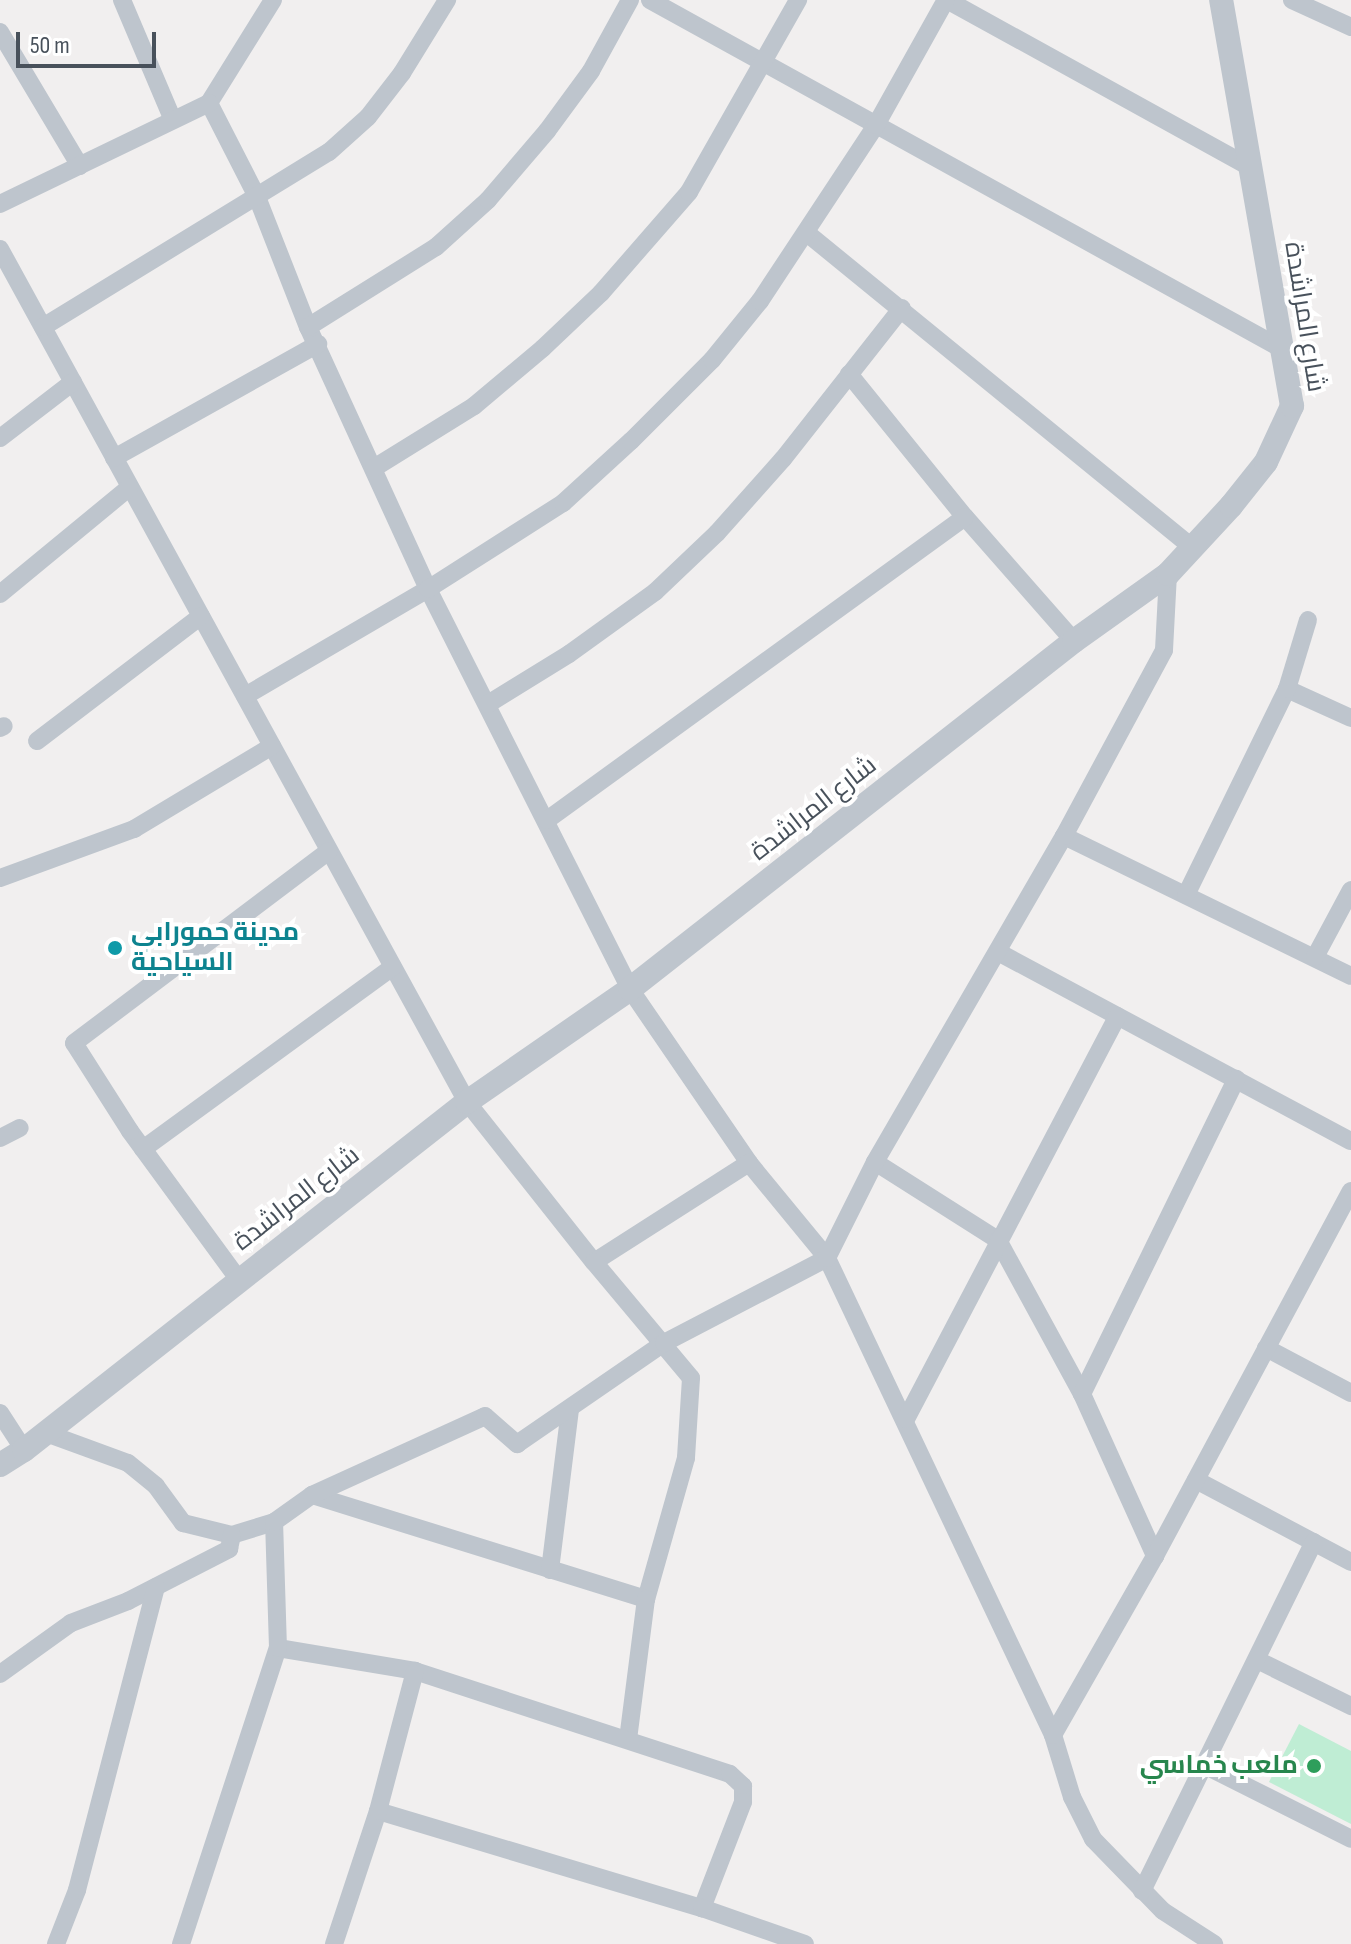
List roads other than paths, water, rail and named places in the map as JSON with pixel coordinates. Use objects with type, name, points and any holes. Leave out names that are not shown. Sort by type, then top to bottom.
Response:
[{"type":"street","points":[[122,0],[173,120]]},
{"type":"street","points":[[0,204],[209,103],[273,0]]},
{"type":"street","points":[[43,327],[329,152],[368,117],[402,73],[447,0]]},
{"type":"street","points":[[114,458],[313,336],[436,247],[488,200],[547,131],[591,71],[630,0]]},
{"type":"street","points":[[650,0],[1284,350]]},
{"type":"street","points":[[374,468],[474,406],[543,348],[601,293],[689,192],[765,64],[798,0]]},
{"type":"street","points":[[245,696],[428,589],[563,503],[631,441],[712,360],[808,234],[876,125],[947,0],[1251,168]]},
{"type":"street","name":"شارع المراشدة","points":[[0,1465],[46,1433],[467,1102],[630,989],[1074,641],[1168,574],[1231,506],[1266,462],[1292,406],[1221,0]]},
{"type":"street","points":[[1292,0],[1351,27]]},
{"type":"street","points":[[0,32],[80,166]]},
{"type":"street","points":[[209,103],[257,197],[313,336],[428,589],[630,989],[749,1163],[827,1258],[906,1419],[1053,1735],[1072,1797],[1093,1839],[1142,1891],[1186,1929],[1214,1944]]},
{"type":"street","points":[[808,234],[1191,546]]},
{"type":"street","points":[[0,249],[7,279],[43,327],[467,1102],[691,1378],[686,1458],[646,1599],[628,1739]]},
{"type":"street","points":[[488,704],[569,654],[655,592],[717,533],[783,459],[902,308]]},
{"type":"street","points":[[849,374],[965,517],[1074,641]]},
{"type":"street","points":[[0,438],[73,382]]},
{"type":"street","points":[[0,594],[130,487]]},
{"type":"street","points":[[547,820],[965,517]]},
{"type":"street","points":[[46,1433],[128,1463],[156,1486],[183,1523],[232,1535],[274,1522],[312,1495],[485,1416],[517,1444],[664,1343],[827,1258],[875,1162],[1064,836],[1164,650],[1168,574]]},
{"type":"street","points":[[37,741],[201,616]]},
{"type":"street","points":[[1186,895],[1287,689],[1308,620]]},
{"type":"street","points":[[1287,689],[1351,718]]},
{"type":"street","points":[[0,878],[134,829],[272,746]]},
{"type":"street","points":[[1064,836],[1351,976]]},
{"type":"street","points":[[239,1280],[143,1149],[74,1043],[329,851]]},
{"type":"street","points":[[1315,957],[1351,890]]},
{"type":"street","points":[[998,952],[1351,1141]]},
{"type":"street","points":[[143,1149],[393,967]]},
{"type":"street","points":[[906,1419],[1118,1016]]},
{"type":"street","points":[[1082,1394],[1236,1079]]},
{"type":"street","points":[[0,1138],[20,1128]]},
{"type":"street","points":[[875,1162],[998,1240],[1082,1394],[1155,1556]]},
{"type":"street","points":[[594,1262],[749,1163]]},
{"type":"street","points":[[1053,1735],[1155,1556],[1266,1348],[1344,1218],[1351,1191]]},
{"type":"street","points":[[1266,1348],[1351,1393]]},
{"type":"street","points":[[550,1570],[570,1409]]},
{"type":"street","points":[[0,1413],[24,1450]]},
{"type":"street","points":[[1196,1480],[1351,1562]]},
{"type":"street","points":[[312,1495],[646,1599]]},
{"type":"street","points":[[181,1944],[278,1648],[274,1522]]},
{"type":"street","points":[[0,1674],[71,1623],[156,1587],[229,1549],[232,1535]]},
{"type":"street","points":[[1142,1891],[1314,1542]]},
{"type":"street","points":[[56,1944],[77,1890],[156,1587]]},
{"type":"street","points":[[278,1648],[415,1671],[730,1774],[743,1786],[743,1802],[702,1908]]},
{"type":"street","points":[[1257,1660],[1351,1706]]},
{"type":"street","points":[[334,1944],[378,1811],[415,1671]]},
{"type":"street","points":[[1206,1766],[1351,1839]]},
{"type":"street","points":[[378,1811],[702,1908],[805,1944]]},
{"type":"place","name":"مدينة حمورابي السياحية","points":[[115,948]]},
{"type":"place","name":"ملعب خماسي","points":[[1314,1766]]}]
